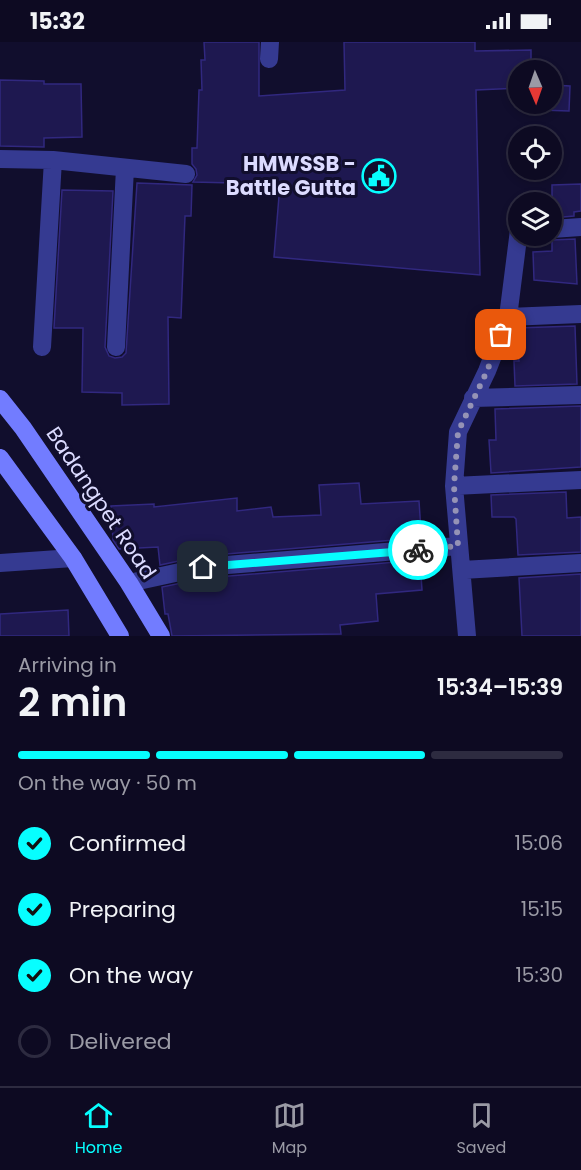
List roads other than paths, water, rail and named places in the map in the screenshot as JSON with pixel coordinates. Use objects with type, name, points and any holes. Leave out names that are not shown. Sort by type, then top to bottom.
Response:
[{"type":"main road","name":"Badangpet Road","points":[[0,399],[23,428],[129,584],[161,636]]},
{"type":"main road","points":[[0,458],[73,558],[120,636]]},
{"type":"street","points":[[0,159],[53,160],[186,174]]},
{"type":"street","points":[[42,347],[53,160]]},
{"type":"street","points":[[116,347],[125,168]]},
{"type":"street","points":[[562,228],[581,227]]},
{"type":"street","points":[[467,636],[454,486],[458,432],[487,371],[508,317],[517,246]]},
{"type":"street","points":[[508,317],[581,314]]},
{"type":"street","points":[[473,398],[581,395]]},
{"type":"street","points":[[454,486],[581,480]]},
{"type":"street","points":[[129,584],[203,567],[458,546]]},
{"type":"street","points":[[0,564],[73,558]]},
{"type":"street","points":[[462,570],[581,563]]},
{"type":"place","name":"HMWSSB - Battle Gutta","points":[[379,176]]}]
